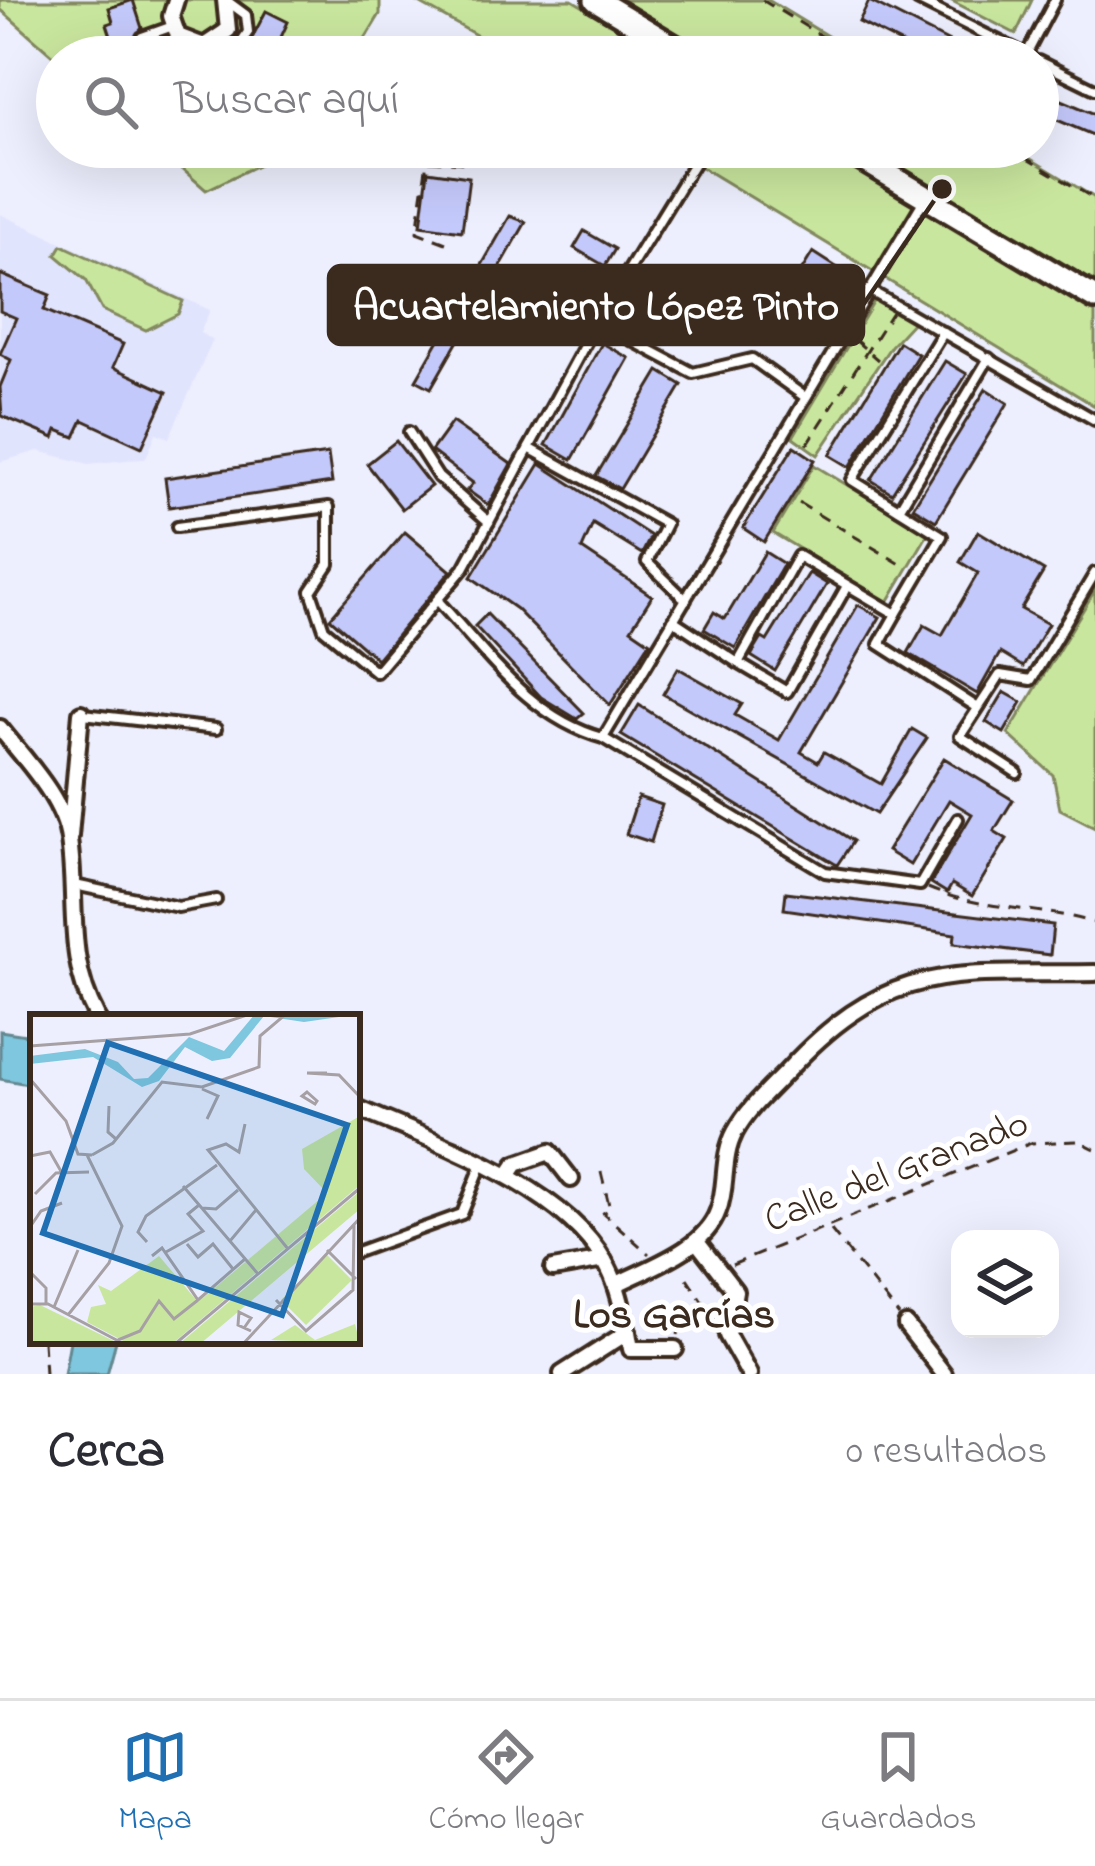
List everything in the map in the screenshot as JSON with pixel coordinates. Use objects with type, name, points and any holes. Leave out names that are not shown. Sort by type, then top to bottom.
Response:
[{"type":"main road","points":[[596,0],[657,36]]},
{"type":"main road","points":[[877,168],[1095,298]]},
{"type":"street","points":[[176,0],[172,26],[176,36]]},
{"type":"street","points":[[219,36],[228,30],[225,0]]},
{"type":"street","points":[[82,713],[68,884],[82,976],[96,1014]]},
{"type":"street","points":[[0,728],[48,792],[70,841]]},
{"type":"street","points":[[617,1285],[697,1242],[719,1210],[724,1159],[746,1116],[808,1048],[864,1003],[930,976],[1095,973]]},
{"type":"street","points":[[360,1109],[510,1173],[592,1242],[617,1285],[631,1349],[675,1348]]},
{"type":"street","points":[[510,1173],[516,1164],[550,1152],[572,1179]]},
{"type":"street","points":[[697,1242],[735,1291],[727,1335],[749,1374]]},
{"type":"street","points":[[553,1269],[604,1260]]},
{"type":"street","points":[[906,1325],[944,1374]]},
{"type":"street","points":[[563,1374],[628,1332]]},
{"type":"lane","points":[[917,0],[990,36]]},
{"type":"lane","points":[[1040,36],[1054,0]]},
{"type":"lane","points":[[145,36],[172,26]]},
{"type":"lane","points":[[1059,71],[1095,89]]},
{"type":"lane","points":[[178,527],[329,507],[329,564],[311,591],[324,629],[376,672],[464,568],[597,322],[691,168]]},
{"type":"lane","points":[[603,738],[926,197]]},
{"type":"lane","points":[[869,290],[1095,420]]},
{"type":"lane","points":[[597,322],[693,374],[752,359],[806,397]]},
{"type":"lane","points":[[944,332],[852,480],[942,536],[879,644],[975,706]]},
{"type":"lane","points":[[899,509],[989,358]]},
{"type":"lane","points":[[409,432],[438,477],[489,522]]},
{"type":"lane","points":[[529,448],[666,524],[647,562],[686,599]]},
{"type":"lane","points":[[738,663],[799,556],[896,614]]},
{"type":"lane","points":[[1017,773],[960,736],[975,706],[1000,675],[1030,680],[1095,573]]},
{"type":"lane","points":[[673,620],[787,692],[847,586]]},
{"type":"lane","points":[[437,600],[535,706],[572,730],[603,738],[825,872],[920,884],[958,819]]},
{"type":"lane","points":[[82,713],[216,729]]},
{"type":"lane","points":[[68,884],[178,907],[216,900]]},
{"type":"lane","points":[[360,1251],[462,1214],[483,1162]]},
{"type":"path","points":[[762,0],[821,36]]},
{"type":"path","points":[[427,168],[417,232],[446,243]]},
{"type":"path","points":[[1042,168],[1095,200]]},
{"type":"path","points":[[807,445],[896,305]]},
{"type":"path","points":[[844,332],[878,360]]},
{"type":"path","points":[[799,503],[904,566]]},
{"type":"path","points":[[920,884],[964,903],[1066,914],[1095,923]]},
{"type":"path","name":"Calle del Granado","points":[[719,1270],[1030,1142],[1079,1141],[1095,1150]]},
{"type":"path","points":[[601,1172],[610,1209],[603,1213],[654,1260]]},
{"type":"path","points":[[830,1228],[906,1325]]},
{"type":"path","points":[[687,1277],[727,1335]]},
{"type":"path","points":[[675,1348],[681,1323],[710,1315]]},
{"type":"path","points":[[43,1344],[44,1374]]},
{"type":"shaded area","points":[[0,214],[210,310],[200,333],[213,340],[169,438],[156,433],[146,458],[89,464],[38,451],[0,462]]},
{"type":"green space","points":[[0,0],[380,0],[380,14],[367,36],[36,36],[36,41],[0,9]]},
{"type":"green space","points":[[414,0],[572,0],[632,36],[478,36]]},
{"type":"green space","points":[[621,0],[768,0],[827,36],[681,36]]},
{"type":"green space","points":[[950,0],[1032,0],[1016,34]]},
{"type":"green space","points":[[181,168],[252,168],[206,190]]},
{"type":"green space","points":[[703,168],[852,168],[1095,313],[1095,406]]},
{"type":"green space","points":[[902,168],[1046,168],[1095,198],[1095,284]]},
{"type":"green space","points":[[62,245],[183,301],[178,314],[146,330],[102,310],[86,280],[56,255]]},
{"type":"green space","points":[[876,298],[915,320],[891,346],[818,455],[793,437]]},
{"type":"green space","points":[[814,465],[928,534],[888,602],[773,533]]},
{"type":"green space","points":[[1095,590],[1095,827],[1060,809],[1053,775],[1008,734]]},
{"type":"water","points":[[0,1031],[30,1036],[30,1084],[0,1079]]},
{"type":"water","points":[[69,1344],[115,1344],[107,1374],[64,1374]]},
{"type":"building","points":[[133,0],[142,28],[136,36],[111,36],[109,8]]},
{"type":"building","points":[[869,1],[938,36],[887,36],[859,22]]},
{"type":"building","points":[[266,11],[288,22],[281,36],[253,36]]},
{"type":"building","points":[[1059,99],[1095,114],[1095,136],[1059,121]]},
{"type":"building","points":[[428,171],[469,177],[462,231],[421,225]]},
{"type":"building","points":[[510,216],[526,222],[431,388],[416,380]]},
{"type":"building","points":[[584,231],[615,249],[605,266],[574,248]]},
{"type":"building","points":[[813,252],[861,283],[838,319],[818,306],[812,316],[784,299]]},
{"type":"building","points":[[0,274],[50,295],[44,310],[123,344],[113,367],[167,392],[142,447],[83,420],[75,437],[57,430],[54,438],[2,416],[0,387],[11,360],[0,354],[16,318],[0,311]]},
{"type":"building","points":[[899,342],[918,354],[850,467],[830,455]]},
{"type":"building","points":[[602,343],[629,358],[572,460],[546,445]]},
{"type":"building","points":[[945,361],[967,374],[892,493],[871,480]]},
{"type":"building","points":[[659,371],[682,385],[620,489],[596,476]]},
{"type":"building","points":[[986,389],[1008,403],[936,521],[913,507]]},
{"type":"building","points":[[452,422],[511,464],[488,505],[467,490],[473,483],[431,451]]},
{"type":"building","points":[[396,441],[431,486],[402,509],[367,464]]},
{"type":"building","points":[[794,446],[815,460],[764,542],[743,528]]},
{"type":"building","points":[[328,454],[332,483],[169,507],[165,478]]},
{"type":"building","points":[[540,464],[651,536],[642,554],[593,524],[582,549],[652,596],[631,629],[650,642],[610,705],[516,609],[471,577]]},
{"type":"building","points":[[978,531],[1044,571],[1021,609],[1048,624],[1023,667],[1000,653],[977,694],[908,653],[924,625],[942,635],[978,573],[960,562]]},
{"type":"building","points":[[405,532],[451,571],[377,659],[330,618]]},
{"type":"building","points":[[765,552],[784,564],[735,648],[704,629],[714,612],[725,619]]},
{"type":"building","points":[[809,573],[827,584],[775,671],[751,656],[762,638],[767,641]]},
{"type":"building","points":[[858,605],[880,617],[801,752],[818,762],[824,752],[881,784],[912,729],[927,738],[876,814],[663,694],[678,668],[742,704],[735,715],[779,740]]},
{"type":"building","points":[[487,614],[584,713],[577,719],[541,697],[475,626]]},
{"type":"building","points":[[1004,692],[1022,702],[1004,733],[986,722]]},
{"type":"building","points":[[639,705],[853,841],[837,865],[621,735]]},
{"type":"building","points":[[944,758],[1013,800],[994,831],[1007,839],[972,896],[952,884],[947,893],[931,883],[972,814],[949,800],[910,865],[887,851]]},
{"type":"building","points":[[638,797],[662,805],[651,842],[626,834]]},
{"type":"building","points":[[786,892],[1053,925],[1050,955],[954,943],[955,934],[784,909]]},
{"type":"place","name":"Acuartelamiento López Pinto","points":[[942,189]]},
{"type":"district","name":"Los Garcías","points":[[674,1316]]}]
